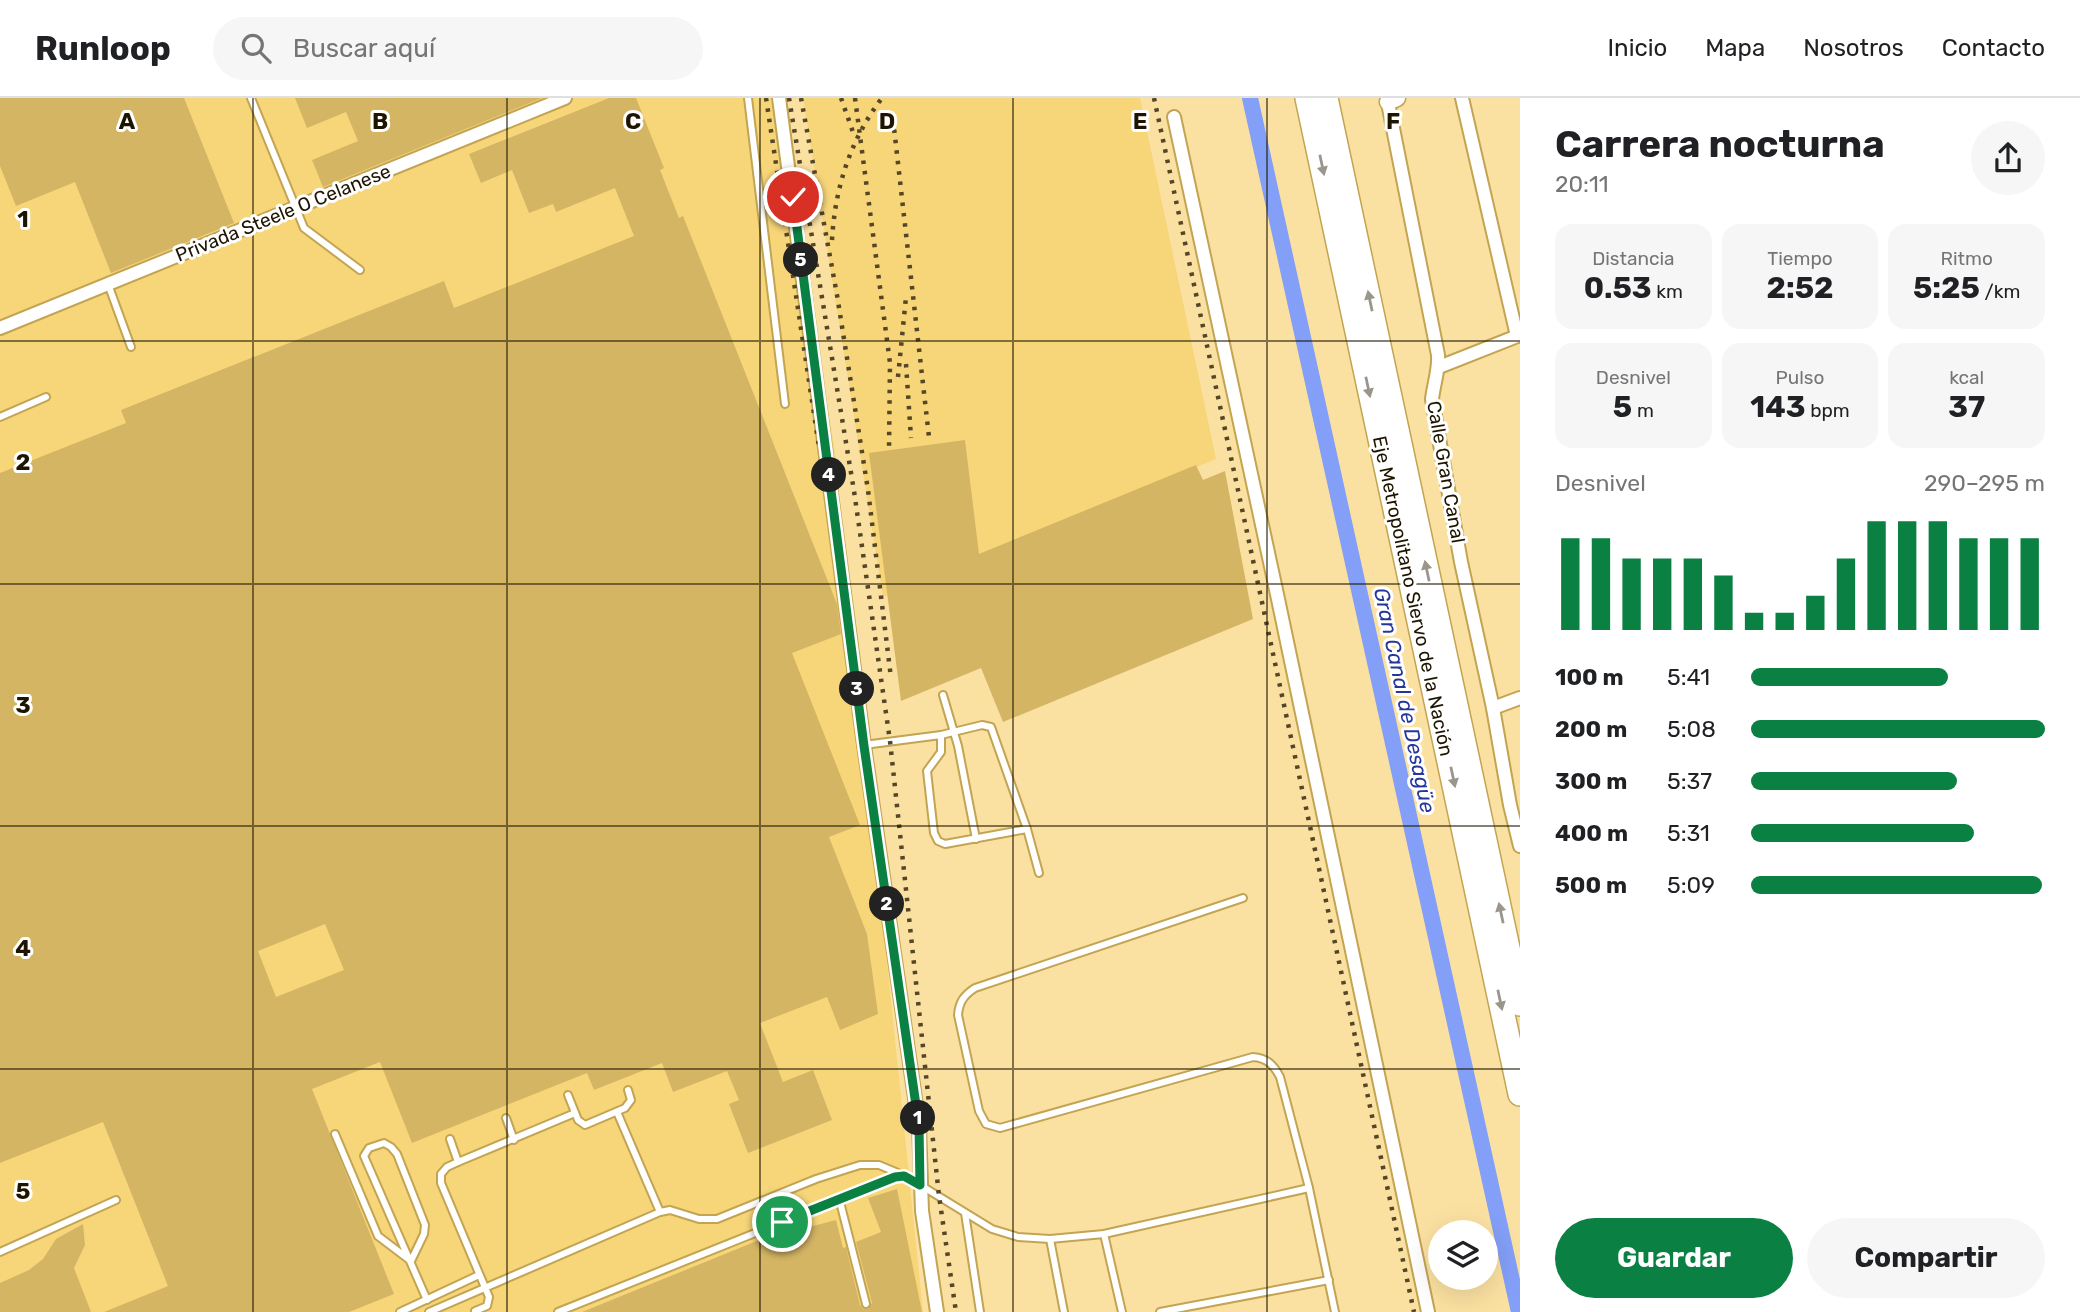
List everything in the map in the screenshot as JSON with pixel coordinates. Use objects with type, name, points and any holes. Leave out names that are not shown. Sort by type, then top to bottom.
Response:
[{"type":"highway","name":"Eje Metropolitano Siervo de la Nación","points":[[1307,98],[1520,1094]]},
{"type":"highway","name":"Eje Metropolitano Siervo de la Nación","points":[[1326,98],[1520,1004]]},
{"type":"street","name":"Privada Steele O Celanese","points":[[0,327],[565,98]]},
{"type":"street","points":[[779,98],[864,746],[919,1126],[922,1211],[937,1312]]},
{"type":"street","points":[[1439,367],[1518,336],[1462,98]]},
{"type":"street","name":"Calle Gran Canal","points":[[1391,99],[1439,367],[1432,399],[1461,562],[1515,803],[1520,846]]},
{"type":"street","points":[[1174,117],[1279,599],[1428,1312]]},
{"type":"street","points":[[1493,708],[1520,698]]},
{"type":"lane","points":[[251,98],[304,228],[359,270]]},
{"type":"lane","points":[[748,98],[785,404]]},
{"type":"lane","points":[[108,284],[131,347]]},
{"type":"lane","points":[[0,405],[2,416],[46,397]]},
{"type":"lane","points":[[943,695],[954,732],[975,839]]},
{"type":"lane","points":[[864,746],[941,735],[985,724],[992,729],[1027,829],[1039,873]]},
{"type":"lane","points":[[941,735],[941,752],[927,771],[936,838],[945,844],[1027,829]]},
{"type":"lane","points":[[1243,898],[975,988],[967,993],[959,1006],[958,1015],[979,1111],[986,1124],[999,1128],[1253,1057],[1262,1058],[1269,1062],[1280,1077],[1310,1188],[1335,1312]]},
{"type":"lane","points":[[568,1095],[580,1123],[585,1125],[617,1112],[630,1103],[628,1090]]},
{"type":"lane","points":[[617,1112],[660,1212]]},
{"type":"lane","points":[[475,1311],[489,1303],[489,1297],[441,1183],[443,1170],[575,1114]]},
{"type":"lane","points":[[506,1118],[514,1140]]},
{"type":"lane","points":[[335,1135],[379,1236],[411,1261]]},
{"type":"lane","points":[[450,1139],[458,1162]]},
{"type":"lane","points":[[411,1261],[424,1234],[425,1225],[397,1154],[389,1145],[380,1143],[369,1148],[364,1156],[427,1300]]},
{"type":"lane","points":[[429,1312],[660,1212],[670,1210],[699,1219],[716,1219],[816,1179],[860,1165],[879,1165],[904,1176],[1004,1234],[1050,1239],[1104,1234],[1310,1188]]},
{"type":"lane","points":[[558,1312],[887,1179],[904,1176]]},
{"type":"lane","points":[[839,1199],[866,1304]]},
{"type":"lane","points":[[0,1252],[116,1200]]},
{"type":"lane","points":[[965,1213],[980,1312]]},
{"type":"lane","points":[[1104,1234],[1122,1312]]},
{"type":"lane","points":[[1050,1239],[1064,1312]]},
{"type":"lane","points":[[400,1312],[479,1275]]},
{"type":"lane","points":[[1160,1312],[1329,1280]]},
{"type":"shaded area","points":[[0,98],[771,98],[834,445],[923,1312],[0,1312]]},
{"type":"shaded area","points":[[803,98],[1140,98],[1216,459],[883,597]]},
{"type":"building","points":[[0,98],[184,98],[234,223],[111,273],[75,182],[16,206],[0,166]]},
{"type":"building","points":[[295,98],[542,98],[323,187],[312,160],[358,141],[346,112],[307,128]]},
{"type":"building","points":[[609,98],[636,98],[664,168],[660,170],[679,218],[683,216],[837,604],[841,634],[792,653],[860,825],[829,837],[867,934],[878,1014],[840,1030],[827,997],[760,1023],[783,1082],[813,1070],[832,1120],[748,1153],[729,1104],[739,1100],[727,1071],[673,1092],[662,1063],[594,1090],[587,1073],[412,1143],[380,1062],[312,1089],[394,1294],[349,1312],[104,1312],[168,1286],[103,1122],[0,1163],[0,473],[126,423],[121,410],[444,281],[454,308],[634,236],[615,188],[556,212],[553,204],[529,213],[512,170],[481,183],[469,154]],"holes":[[[325,924],[344,970],[276,997],[258,951]]]},
{"type":"building","points":[[965,440],[979,554],[1196,465],[1203,480],[1225,471],[1253,619],[1003,722],[981,668],[901,701],[869,453]]},
{"type":"building","points":[[897,1189],[922,1312],[582,1312],[774,1234],[775,1236],[836,1220],[843,1248],[846,1247],[860,1305],[868,1309],[872,1303],[856,1242],[881,1232],[868,1198]]},
{"type":"building","points":[[83,1224],[85,1245],[74,1268],[91,1312],[0,1312],[0,1283],[29,1270],[43,1259],[56,1239]]},
{"type":"waterway","name":"Gran Canal de Desagüe","points":[[1250,98],[1519,1312]]},
{"type":"railway","points":[[766,98],[819,447]]},
{"type":"railway","points":[[789,98],[854,491],[890,741],[939,1196],[956,1312]]},
{"type":"railway","points":[[801,98],[837,295],[868,490],[891,678]]},
{"type":"railway","points":[[841,98],[854,135]]},
{"type":"railway","points":[[855,98],[890,363],[889,450]]},
{"type":"railway","points":[[832,240],[846,165],[861,131],[882,98]]},
{"type":"railway","points":[[1154,98],[1414,1312]]},
{"type":"railway","points":[[893,119],[929,437]]},
{"type":"railway","points":[[898,377],[906,297]]},
{"type":"railway","points":[[906,364],[911,438]]},
{"type":"route","points":[[782,1222],[887,1179],[904,1176],[920,1185],[919,1126],[864,746],[793,197]]}]
